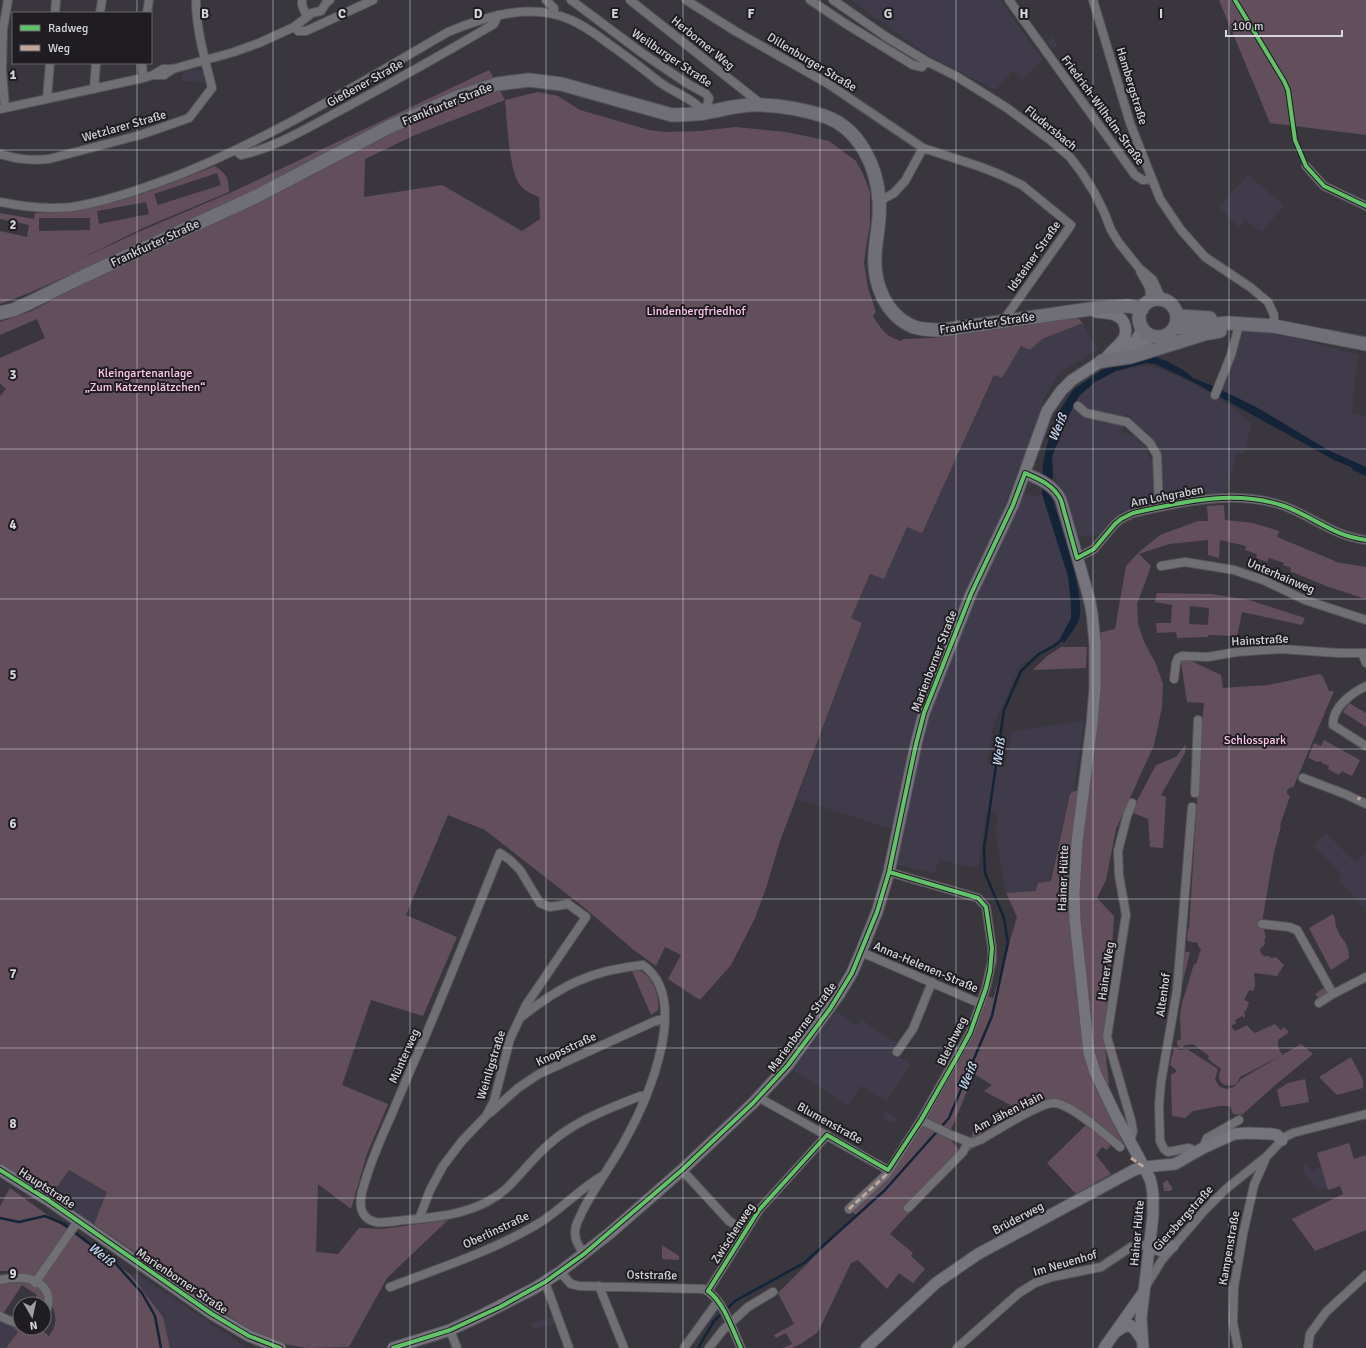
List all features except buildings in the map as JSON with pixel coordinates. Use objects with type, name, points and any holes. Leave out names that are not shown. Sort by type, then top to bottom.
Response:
[{"type":"main road","name":"Frankfurter Straße","points":[[0,313],[13,310],[29,303],[255,197],[389,127],[455,98],[496,84],[529,80],[561,84],[672,115],[761,105],[797,109],[825,116],[838,123],[855,138],[867,154],[877,181],[880,201],[878,234],[874,255],[879,290],[888,306],[897,317],[914,327],[928,330],[943,330],[1106,307],[1129,306],[1148,316]]},
{"type":"main road","points":[[1170,303],[1176,318],[1170,334],[1157,338],[1148,316],[1170,303]]},
{"type":"main road","points":[[1080,310],[1115,314],[1124,322],[1126,332],[1124,337],[1108,358]]},
{"type":"main road","name":"Marienborner Straße","points":[[393,1348],[450,1330],[500,1307],[545,1282],[584,1254],[682,1170],[759,1097],[788,1065],[830,1008],[852,973],[877,912],[888,872],[924,713],[971,594],[1013,505],[1047,411],[1060,391],[1072,380],[1136,340],[1148,316]]},
{"type":"main road","points":[[1176,318],[1227,324],[1274,326],[1366,344]]},
{"type":"main road","points":[[1108,358],[1130,357],[1204,334],[1238,329],[1255,324]]},
{"type":"main road","name":"Hainer Hütte","points":[[1025,473],[1054,488],[1061,500],[1092,613],[1095,644],[1095,681],[1092,724],[1075,869],[1075,921],[1089,1053],[1095,1072],[1108,1100],[1150,1179],[1153,1195],[1150,1242],[1141,1318],[1143,1344]]},
{"type":"main road","name":"Brüderweg","points":[[868,1346],[936,1283],[978,1254],[1134,1170],[1144,1167],[1176,1164],[1200,1150],[1234,1134],[1248,1132],[1272,1134],[1277,1135],[1282,1140]]},
{"type":"main road","name":"Hauptstraße","points":[[0,1170],[48,1200],[76,1224]]},
{"type":"main road","name":"Marienborner Straße","points":[[76,1224],[212,1314],[249,1336],[280,1348]]},
{"type":"main road","points":[[1150,1242],[1158,1250],[1168,1249],[1173,1246]]},
{"type":"main road","name":"Giersbergstraße","points":[[1104,1348],[1143,1292]]},
{"type":"main road","points":[[1113,1335],[1123,1326],[1130,1326],[1136,1331],[1143,1344]]},
{"type":"street","points":[[8,0],[3,29],[3,108],[143,78],[153,75],[162,69],[173,69],[253,46],[294,27],[310,15],[317,6],[328,2]]},
{"type":"street","points":[[54,12],[56,0]]},
{"type":"street","points":[[100,12],[102,0]]},
{"type":"street","points":[[147,12],[149,0]]},
{"type":"street","points":[[196,0],[196,13],[204,60]]},
{"type":"street","points":[[302,0],[302,5],[310,15]]},
{"type":"street","points":[[294,27],[298,31],[306,31],[373,0]]},
{"type":"street","points":[[546,0],[554,8],[554,14]]},
{"type":"street","name":"Weilburger Straße","points":[[571,0],[642,53],[688,84],[706,94],[709,98],[705,112]]},
{"type":"street","name":"Herborner Weg","points":[[630,0],[761,105]]},
{"type":"street","name":"Dillenburger Straße","points":[[686,0],[735,31],[830,85],[923,148]]},
{"type":"street","name":"Fludersbach","points":[[810,0],[872,41],[913,64],[956,76],[1006,108],[1050,140],[1070,157],[1094,192],[1111,230],[1119,243],[1139,268],[1153,280],[1148,316]]},
{"type":"street","name":"Fludersbach","points":[[833,0],[885,36],[925,67]]},
{"type":"street","name":"Friedrich-Wilhelm-Straße","points":[[1009,0],[1135,175],[1143,180],[1152,179]]},
{"type":"street","name":"Hambergstraße","points":[[1093,0],[1126,110],[1152,179]]},
{"type":"street","name":"Gießener Straße","points":[[0,202],[41,209],[72,207],[108,199],[147,187],[235,150],[306,114],[448,32],[471,22],[498,15],[528,12],[554,14],[570,19],[586,27],[665,87],[699,105],[705,112]]},
{"type":"street","name":"Gießener Straße","points":[[235,150],[241,155],[253,153],[299,133],[494,24],[498,15]]},
{"type":"street","name":"Wetzlarer Straße","points":[[0,154],[21,160],[35,161],[49,159],[140,135],[188,118],[212,88],[204,60]]},
{"type":"street","points":[[47,99],[50,64]]},
{"type":"street","points":[[94,89],[96,64]]},
{"type":"street","points":[[142,64],[143,78]]},
{"type":"street","points":[[880,201],[894,192],[905,181],[923,148]]},
{"type":"street","name":"Idsteiner Straße","points":[[923,148],[1001,174],[1022,185],[1071,225],[1003,321]]},
{"type":"street","points":[[1306,166],[1324,186],[1366,206]]},
{"type":"street","points":[[1152,179],[1160,200],[1181,230],[1205,257],[1250,286],[1268,302],[1274,315],[1274,326]]},
{"type":"street","name":"Fludersbach","points":[[1139,268],[1148,287],[1148,316]]},
{"type":"street","points":[[1215,395],[1231,356],[1238,329]]},
{"type":"street","points":[[1078,406],[1086,413],[1126,422],[1150,443],[1157,455],[1159,507]]},
{"type":"street","name":"Am Lohgraben","points":[[1077,558],[1094,549],[1121,519],[1133,513],[1196,500],[1236,498],[1265,501],[1289,508],[1344,536],[1366,540]]},
{"type":"street","name":"Unterhainweg","points":[[1161,566],[1185,562],[1234,570],[1264,580],[1305,600],[1366,620]]},
{"type":"street","name":"Hainstraße","points":[[1174,679],[1176,663],[1178,658],[1182,656],[1208,656],[1236,652],[1281,649],[1364,653]]},
{"type":"street","points":[[1364,653],[1366,663]]},
{"type":"street","points":[[1366,686],[1357,690],[1344,702],[1333,722],[1366,746]]},
{"type":"street","points":[[1195,793],[1198,720]]},
{"type":"street","points":[[1303,778],[1345,794],[1366,804]]},
{"type":"street","name":"Hainer Weg","points":[[1130,1142],[1133,1131],[1107,1037],[1113,1008],[1126,915],[1119,875],[1118,851],[1132,803]]},
{"type":"street","name":"Altenhof","points":[[1192,807],[1177,990],[1158,1105],[1160,1141],[1164,1149],[1168,1152],[1189,1148],[1200,1150]]},
{"type":"street","name":"Weinligstraße","points":[[419,1219],[430,1190],[443,1166],[462,1141],[486,1116],[494,1101],[510,1039],[526,1005],[586,917],[568,904],[550,907],[540,903],[520,870],[500,853]]},
{"type":"street","name":"Münterweg","points":[[419,1219],[371,1222],[365,1217],[361,1210],[363,1192],[375,1150],[433,1018],[500,853]]},
{"type":"street","name":"Bleichweg","points":[[849,1210],[882,1180],[921,1120],[970,1033],[989,977],[992,960],[992,948],[986,907],[978,898],[888,872]]},
{"type":"street","points":[[1262,924],[1289,927],[1297,930],[1333,994]]},
{"type":"street","name":"Anna-Helenen-Straße","points":[[861,952],[980,1004]]},
{"type":"street","name":"Oberlinstraße","points":[[519,1019],[564,987],[584,977],[623,968],[643,965],[650,970],[661,987],[665,1018],[661,1052],[636,1121],[586,1204],[576,1226],[576,1241],[584,1254]]},
{"type":"street","points":[[1319,1003],[1366,977]]},
{"type":"street","points":[[897,1052],[913,1029],[932,982]]},
{"type":"street","name":"Knopsstraße","points":[[486,1116],[518,1088],[539,1074],[646,1025],[665,1018]]},
{"type":"street","points":[[419,1219],[453,1214],[486,1203],[509,1186],[540,1152],[554,1139],[570,1128],[640,1096],[646,1096]]},
{"type":"street","name":"Blumenstraße","points":[[759,1097],[888,1170]]},
{"type":"street","name":"Am Jähen Hain","points":[[921,1120],[951,1136],[972,1143],[1038,1108],[1054,1102],[1062,1104],[1097,1127],[1120,1147]]},
{"type":"street","points":[[1267,1156],[1282,1140],[1293,1133],[1366,1114]]},
{"type":"street","name":"Brüderweg","points":[[1200,1150],[1207,1138],[1240,1120]]},
{"type":"street","name":"Zwischenweg","points":[[708,1291],[759,1210],[826,1135]]},
{"type":"street","points":[[908,1208],[963,1152],[968,1142]]},
{"type":"street","name":"Giersbergstraße","points":[[1143,1292],[1158,1265],[1203,1212],[1226,1189],[1267,1156]]},
{"type":"street","name":"Kampenstraße","points":[[1238,1348],[1233,1324],[1234,1287],[1243,1234],[1254,1185],[1259,1170],[1267,1156]]},
{"type":"street","points":[[682,1170],[729,1221],[745,1231]]},
{"type":"street","name":"Oberlinstraße","points":[[390,1287],[490,1249],[536,1225],[562,1208],[590,1183],[603,1176]]},
{"type":"street","name":"Hauptstraße","points":[[35,1283],[76,1224]]},
{"type":"street","name":"Im Neuenhof","points":[[958,1348],[1019,1293],[1035,1283],[1052,1277],[1101,1267],[1131,1247],[1150,1242]]},
{"type":"street","name":"Oststraße","points":[[560,1272],[571,1284],[579,1286],[700,1288],[708,1291]]},
{"type":"street","points":[[1308,1348],[1310,1334],[1326,1312],[1366,1275]]},
{"type":"street","points":[[0,1280],[17,1278],[29,1280],[35,1283],[44,1296]]},
{"type":"street","points":[[545,1282],[569,1348]]},
{"type":"street","points":[[599,1286],[624,1348]]},
{"type":"street","points":[[708,1291],[720,1304],[741,1348]]},
{"type":"street","points":[[709,1348],[729,1321],[748,1307],[773,1292]]},
{"type":"street","points":[[684,1348],[720,1304]]},
{"type":"street","points":[[0,1316],[12,1327]]},
{"type":"street","points":[[450,1330],[457,1348]]},
{"type":"street","points":[[860,1348],[868,1346]]},
{"type":"shaded area","points":[[851,0],[1000,0],[1043,60],[1022,80],[1013,71],[995,90],[926,54]]},
{"type":"shaded area","points":[[1052,37],[1058,46],[1052,49],[1047,41]]},
{"type":"shaded area","points":[[183,69],[207,70],[207,82],[182,81]]},
{"type":"shaded area","points":[[1248,175],[1284,205],[1262,232],[1245,220],[1239,227],[1218,207]]},
{"type":"shaded area","points":[[1083,323],[1097,350],[1059,373],[1044,399],[1014,488],[1033,496],[1042,494],[1068,576],[1071,618],[1060,639],[1021,665],[993,726],[987,763],[1005,767],[1012,731],[1084,721],[1074,791],[1070,794],[1050,881],[1036,891],[1006,893],[995,830],[998,813],[987,812],[978,868],[939,860],[935,873],[896,865],[904,833],[797,799],[862,624],[851,619],[870,574],[884,578],[907,526],[922,532],[995,375],[1002,378],[1021,345],[1030,350],[1042,339]]},
{"type":"shaded area","points":[[1268,331],[1358,355],[1352,413],[1366,416],[1366,467],[1328,450],[1256,407],[1221,390],[1244,332]]},
{"type":"shaded area","points":[[1143,366],[1158,368],[1192,383],[1235,409],[1243,418],[1252,423],[1244,454],[1237,453],[1226,492],[1122,511],[1108,522],[1100,535],[1078,536],[1053,472],[1052,457],[1066,421],[1079,396],[1095,382],[1116,371]],"holes":[[[1126,414],[1131,416],[1130,419],[1158,446],[1162,460],[1150,458],[1146,448],[1134,436],[1122,432]]]},
{"type":"shaded area","points":[[1326,833],[1355,862],[1366,853],[1366,910],[1338,880],[1342,875],[1313,845]]},
{"type":"shaded area","points":[[836,1011],[857,1026],[862,1019],[874,1029],[901,1045],[895,1054],[911,1064],[887,1101],[861,1086],[848,1106],[792,1070]]},
{"type":"shaded area","points":[[886,1111],[898,1119],[894,1124],[883,1117]]},
{"type":"shaded area","points":[[1309,1164],[1311,1171],[1321,1167],[1328,1188],[1319,1191],[1304,1172],[1302,1166]]},
{"type":"shaded area","points":[[68,1170],[107,1192],[94,1224],[51,1195]]},
{"type":"shaded area","points":[[137,1274],[247,1348],[170,1348],[163,1317],[131,1275]]},
{"type":"shaded area","points":[[0,1316],[12,1325],[12,1336],[15,1336],[6,1348],[0,1348]]},
{"type":"shaded area","points":[[555,1316],[557,1323],[533,1330],[531,1323]]},
{"type":"green space","points":[[1219,0],[1366,0],[1366,135],[1270,123]]},
{"type":"green space","points":[[489,70],[496,82],[253,195],[24,295],[0,304],[0,231],[27,237],[29,225],[0,219],[0,213],[34,219],[35,213],[82,210],[105,205],[150,191],[215,166],[223,172],[226,177],[229,192],[143,228],[76,261],[143,230],[230,193]],"holes":[[[217,173],[221,185],[158,205],[154,194]],[[146,202],[149,214],[99,224],[97,211]],[[39,218],[90,218],[90,230],[39,231]]]},
{"type":"green space","points":[[498,87],[505,100],[538,92],[558,96],[580,110],[649,130],[665,132],[700,131],[735,127],[786,132],[829,141],[856,161],[870,192],[870,226],[864,263],[868,288],[876,312],[873,316],[881,328],[892,338],[901,341],[903,339],[934,338],[1077,317],[1083,323],[1042,339],[1030,350],[1021,346],[1002,378],[994,375],[922,533],[907,527],[884,579],[870,574],[851,618],[862,623],[780,841],[767,885],[755,918],[731,965],[700,1000],[668,979],[681,955],[665,947],[656,966],[635,951],[581,905],[485,830],[448,815],[406,915],[457,937],[423,1016],[371,1000],[342,1085],[388,1104],[367,1154],[351,1209],[318,1184],[316,1252],[338,1254],[359,1228],[382,1229],[448,1220],[387,1278],[349,1347],[307,1348],[278,1343],[247,1328],[94,1224],[107,1192],[69,1170],[51,1195],[0,1163],[0,396],[6,389],[0,383],[0,358],[45,338],[37,319],[0,335],[0,322],[32,311],[86,282],[391,131]],"holes":[[[505,100],[513,169],[520,185],[539,197],[540,219],[522,231],[442,185],[364,197],[365,159],[415,135]]]},
{"type":"green space","points":[[1224,505],[1225,520],[1253,523],[1279,531],[1277,537],[1335,562],[1366,567],[1366,599],[1326,586],[1290,571],[1291,568],[1283,565],[1284,563],[1269,558],[1267,562],[1256,558],[1257,554],[1245,550],[1246,546],[1220,540],[1219,558],[1208,555],[1208,540],[1169,544],[1139,554],[1151,566],[1137,604],[1138,624],[1145,644],[1155,662],[1163,684],[1162,707],[1154,745],[1116,829],[1106,880],[1097,898],[1114,916],[1109,996],[1104,1039],[1109,1083],[1101,1095],[1125,1148],[1112,1143],[1107,1150],[1102,1147],[1096,1155],[1111,1174],[1076,1194],[1047,1163],[1087,1124],[1055,1102],[967,1152],[973,1131],[983,1133],[1012,1106],[984,1091],[992,1085],[974,1074],[948,1137],[963,1154],[890,1234],[913,1253],[911,1256],[925,1269],[913,1283],[899,1273],[887,1289],[858,1260],[851,1263],[818,1332],[792,1348],[783,1348],[792,1344],[786,1333],[776,1338],[774,1335],[794,1324],[778,1293],[856,1215],[851,1210],[880,1184],[921,1126],[924,1125],[928,1119],[928,1115],[963,1053],[987,996],[993,998],[1017,917],[1006,893],[1036,891],[1038,883],[1051,881],[1070,794],[1074,791],[1085,789],[1098,633],[1115,629],[1126,566],[1138,553],[1160,535],[1198,521],[1208,521],[1207,506]]},
{"type":"green space","points":[[1157,593],[1211,594],[1249,600],[1305,618],[1302,625],[1242,612],[1237,636],[1208,635],[1208,637],[1177,638],[1176,632],[1157,633],[1156,623],[1171,623],[1172,605],[1155,602]],"holes":[[[1190,606],[1209,608],[1208,625],[1189,624]]]},
{"type":"green space","points":[[1061,647],[1087,647],[1086,668],[1033,670],[1047,656]]},
{"type":"green space","name":"Schlosspark","points":[[1182,659],[1189,660],[1221,675],[1223,688],[1269,685],[1319,674],[1322,675],[1329,691],[1334,691],[1293,788],[1291,787],[1287,790],[1287,794],[1290,796],[1280,825],[1274,852],[1261,928],[1264,929],[1266,939],[1264,939],[1265,944],[1260,951],[1264,956],[1269,956],[1271,958],[1276,957],[1284,965],[1277,976],[1254,973],[1254,989],[1253,991],[1249,990],[1244,1000],[1249,1002],[1246,1011],[1244,1011],[1245,1017],[1244,1018],[1242,1016],[1235,1020],[1236,1023],[1231,1026],[1235,1031],[1247,1025],[1255,1033],[1275,1024],[1281,1030],[1284,1027],[1289,1032],[1278,1040],[1278,1047],[1282,1055],[1240,1077],[1236,1084],[1232,1085],[1224,1085],[1222,1083],[1219,1077],[1221,1069],[1208,1059],[1209,1056],[1193,1044],[1185,1045],[1180,1048],[1177,1045],[1177,1041],[1181,1039],[1180,1015],[1182,1003],[1194,964],[1196,964],[1201,949],[1198,946],[1198,943],[1187,941],[1204,703],[1187,702],[1181,662]]},
{"type":"green space","points":[[1349,703],[1366,713],[1366,727],[1343,712]]},
{"type":"green space","points":[[1324,740],[1360,760],[1352,776],[1342,771],[1339,775],[1328,769],[1329,766],[1321,761],[1318,762],[1308,758],[1314,743],[1321,746]]},
{"type":"green space","points":[[1186,744],[1185,753],[1161,795],[1166,797],[1163,848],[1150,847],[1148,819],[1131,812],[1156,765],[1176,757]]},
{"type":"green space","points":[[1333,914],[1337,929],[1347,945],[1349,958],[1331,970],[1309,928]]},
{"type":"green space","points":[[1184,952],[1190,952],[1182,985]]},
{"type":"green space","points":[[639,970],[652,982],[657,993],[658,1010],[651,1015],[632,971]]},
{"type":"green space","points":[[1325,987],[1329,992],[1319,999],[1315,994]]},
{"type":"green space","points":[[1301,1044],[1313,1054],[1242,1115],[1233,1114],[1230,1106],[1220,1106],[1193,1111],[1185,1118],[1172,1116],[1171,1075],[1177,1071],[1170,1065],[1174,1048],[1180,1050],[1187,1049],[1218,1069],[1215,1080],[1220,1087],[1227,1089],[1234,1087],[1241,1079]]},
{"type":"green space","points":[[1351,1057],[1363,1080],[1363,1088],[1337,1095],[1319,1077]]},
{"type":"green space","points":[[1305,1079],[1309,1102],[1281,1107],[1277,1090],[1288,1083]]},
{"type":"green space","points":[[1349,1143],[1354,1159],[1366,1155],[1366,1230],[1315,1251],[1292,1219],[1343,1194],[1340,1186],[1328,1190],[1317,1153]]},
{"type":"green space","points":[[1167,1180],[1173,1189],[1170,1191],[1164,1191],[1163,1183]]},
{"type":"green space","points":[[10,1188],[131,1275],[163,1317],[170,1348],[6,1348],[15,1336],[52,1336],[55,1313],[52,1306],[52,1296],[36,1296],[22,1285],[15,1296],[12,1296],[12,1300],[3,1314],[12,1318],[12,1327],[0,1316],[0,1280],[17,1277],[13,1271],[0,1271],[0,1206]]},
{"type":"green space","points":[[662,1245],[679,1256],[679,1260],[662,1259]]},
{"type":"water","points":[[1147,354],[1169,362],[1185,371],[1193,378],[1256,407],[1328,450],[1366,467],[1366,476],[1353,470],[1351,467],[1334,460],[1193,382],[1155,364],[1146,363],[1116,371],[1095,382],[1079,396],[1066,421],[1052,457],[1053,472],[1051,492],[1072,561],[1079,594],[1080,608],[1078,622],[1064,643],[1062,639],[1060,639],[1071,618],[1071,604],[1068,576],[1042,494],[1043,463],[1047,445],[1058,413],[1074,389],[1102,370]]},
{"type":"waterway","name":"Weiß","points":[[698,1348],[714,1321],[735,1301],[804,1263],[885,1190],[949,1118],[992,1016],[1008,943],[1004,918],[985,873],[984,848],[1004,710],[1021,671],[1039,654],[1054,646],[1064,638]]},
{"type":"waterway","name":"Weiß","points":[[0,1218],[19,1222],[45,1216],[64,1224],[116,1264],[142,1293],[155,1316],[161,1348]]},
{"type":"marked path","points":[[1131,1158],[1144,1167]]},
{"type":"marked path","points":[[849,1209],[886,1175],[890,1168]]},
{"type":"cycle path","points":[[1235,0],[1288,90],[1295,140],[1306,166],[1324,186],[1366,206]]},
{"type":"cycle path","points":[[393,1348],[450,1330],[500,1307],[545,1282],[584,1254],[682,1170],[753,1103],[788,1065],[830,1009],[852,973],[877,912],[889,872],[924,713],[971,594],[1013,505],[1025,473],[1046,483],[1058,495],[1061,500],[1077,558],[1094,549],[1115,524],[1133,513],[1189,501],[1208,499],[1247,498],[1265,501],[1295,510],[1343,535],[1366,540]]},
{"type":"cycle path","points":[[741,1348],[719,1302],[708,1291],[759,1210],[827,1135],[888,1170],[921,1120],[970,1033],[986,988],[990,971],[992,948],[986,907],[978,898],[889,872]]},
{"type":"cycle path","points":[[0,1170],[48,1200],[212,1314],[249,1336],[280,1348]]},
{"type":"park label","name":"Lindenbergfriedhof","points":[[696,311]]},
{"type":"park label","name":"Kleingartenanlage „Zum Katzenplätzchen“","points":[[145,380]]}]
